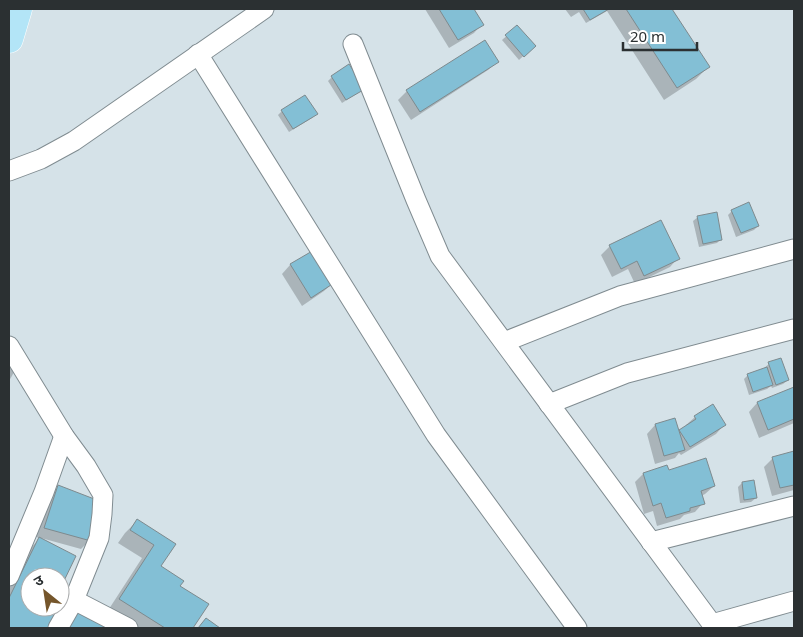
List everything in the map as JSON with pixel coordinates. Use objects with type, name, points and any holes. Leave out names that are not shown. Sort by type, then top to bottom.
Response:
[{"type":"main road","points":[[9,39],[18,9]]},
{"type":"street","points":[[9,171],[41,159],[74,141],[264,9]]},
{"type":"street","points":[[353,44],[440,256],[713,626],[794,601]]},
{"type":"street","points":[[198,54],[436,435],[577,628]]},
{"type":"street","points":[[504,342],[620,296],[794,249]]},
{"type":"street","points":[[550,404],[626,373],[794,329]]},
{"type":"street","points":[[9,346],[64,436],[104,495],[99,538],[74,600],[58,628]]},
{"type":"street","points":[[9,576],[44,492],[64,436]]},
{"type":"street","points":[[651,542],[794,506]]},
{"type":"street","points":[[74,600],[128,628]]},
{"type":"building","points":[[439,9],[474,9],[484,25],[458,40]]},
{"type":"building","points":[[583,9],[609,9],[590,20]]},
{"type":"building","points":[[626,9],[672,9],[710,67],[677,88]]},
{"type":"building","points":[[517,25],[536,46],[524,57],[505,35]]},
{"type":"building","points":[[485,40],[499,62],[420,112],[406,90]]},
{"type":"building","points":[[349,64],[365,89],[346,100],[331,76]]},
{"type":"building","points":[[305,95],[318,114],[293,129],[281,110]]},
{"type":"building","points":[[749,202],[759,226],[741,233],[731,210]]},
{"type":"building","points":[[717,212],[722,240],[703,244],[697,216]]},
{"type":"building","points":[[661,220],[680,259],[644,276],[637,261],[621,269],[609,245]]},
{"type":"building","points":[[314,250],[334,283],[311,298],[290,264]]},
{"type":"building","points":[[781,358],[789,380],[776,385],[768,362]]},
{"type":"building","points":[[767,367],[773,385],[753,392],[747,374]]},
{"type":"building","points":[[794,387],[794,419],[768,430],[757,402]]},
{"type":"building","points":[[713,404],[726,425],[690,447],[679,430],[696,419],[694,416]]},
{"type":"building","points":[[675,418],[685,450],[664,456],[655,424]]},
{"type":"building","points":[[794,451],[794,485],[780,488],[772,457]]},
{"type":"building","points":[[706,458],[715,486],[701,491],[705,504],[690,508],[690,511],[666,518],[661,503],[653,506],[643,473],[667,465],[669,470]]},
{"type":"building","points":[[754,480],[757,498],[744,500],[742,482]]},
{"type":"building","points":[[58,485],[102,502],[91,541],[44,528]]},
{"type":"building","points":[[137,519],[176,544],[161,566],[184,581],[180,586],[209,604],[193,628],[165,628],[119,599],[154,545],[130,530]]},
{"type":"building","points":[[39,537],[76,556],[70,568],[24,567]]},
{"type":"building","points":[[20,576],[20,617],[57,617],[53,628],[9,628],[9,598]]},
{"type":"building","points":[[79,610],[107,628],[68,628]]},
{"type":"building","points":[[206,618],[220,628],[198,628]]}]
